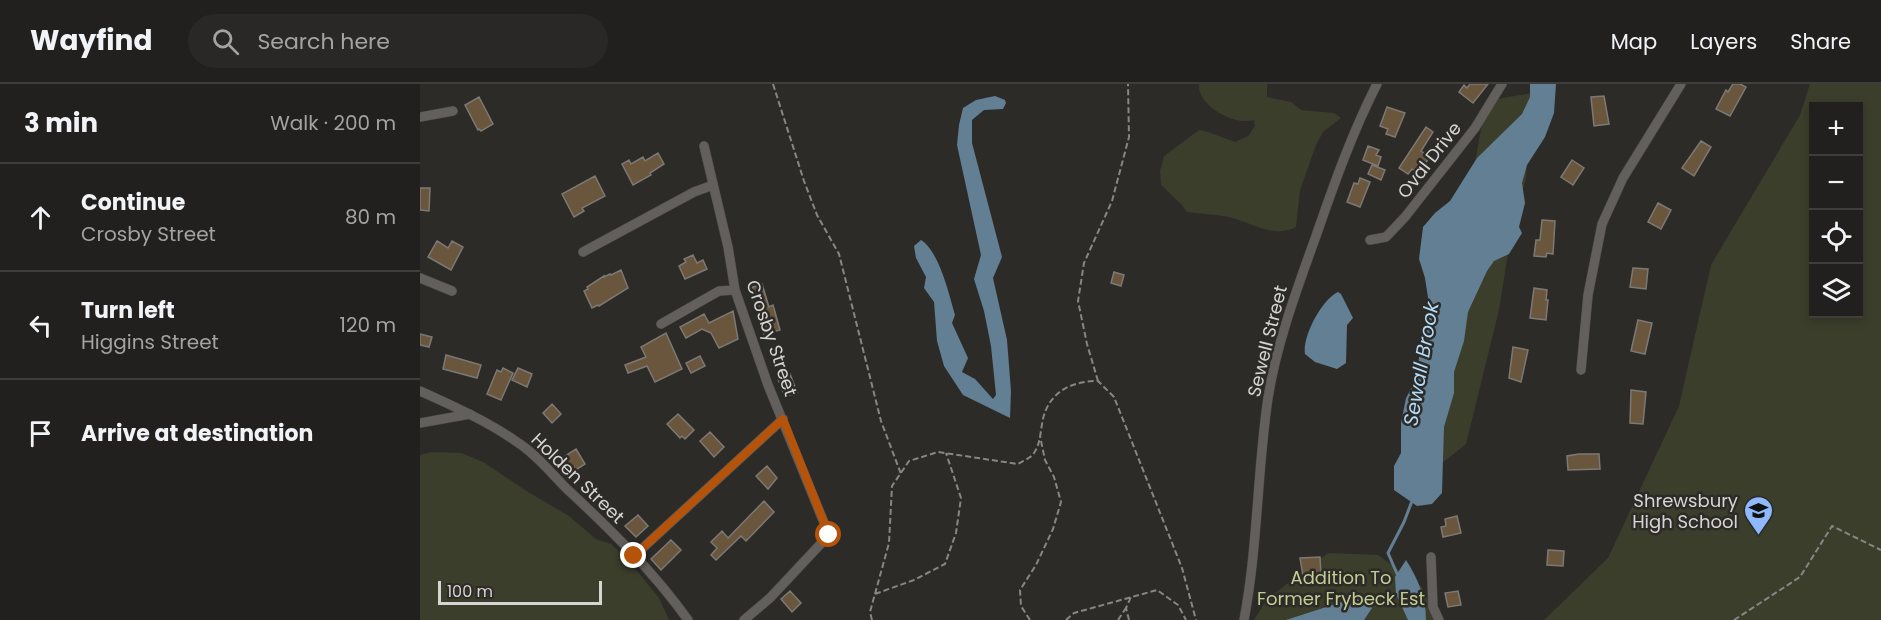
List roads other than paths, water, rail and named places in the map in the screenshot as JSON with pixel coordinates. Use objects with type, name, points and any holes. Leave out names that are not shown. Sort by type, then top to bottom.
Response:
[{"type":"street","name":"Sewell Street","points":[[1244,620],[1252,576],[1261,452],[1276,359],[1291,307],[1350,140],[1377,84]]},
{"type":"street","name":"Oval Drive","points":[[1370,240],[1386,237],[1405,217],[1475,128],[1502,84]]},
{"type":"street","points":[[1581,370],[1588,295],[1602,224],[1623,178],[1681,84]]},
{"type":"street","points":[[420,117],[453,111]]},
{"type":"street","name":"Crosby Street","points":[[704,146],[728,247],[735,290],[768,386],[829,535],[770,598],[744,620]]},
{"type":"street","points":[[583,252],[685,196],[713,185]]},
{"type":"street","points":[[420,278],[452,291]]},
{"type":"street","points":[[661,324],[719,291],[735,290]]},
{"type":"street","name":"Holden Street","points":[[420,391],[470,414],[520,443],[634,556],[688,620]]},
{"type":"street","points":[[420,423],[470,414]]},
{"type":"street","points":[[634,556],[783,419]]},
{"type":"street","points":[[1431,557],[1433,607],[1439,620]]},
{"type":"water","points":[[1530,84],[1556,84],[1554,113],[1545,137],[1527,165],[1522,183],[1525,203],[1519,227],[1522,233],[1509,254],[1494,261],[1487,271],[1468,312],[1464,341],[1454,372],[1454,393],[1444,427],[1442,493],[1432,504],[1417,506],[1394,490],[1394,466],[1401,453],[1401,423],[1406,398],[1417,378],[1420,347],[1429,304],[1419,259],[1423,227],[1450,201],[1477,158],[1522,114],[1530,97]]},
{"type":"water","points":[[995,96],[1005,100],[1006,103],[1003,109],[984,110],[972,120],[972,143],[1002,257],[993,278],[1007,340],[1011,391],[1010,418],[963,395],[944,366],[937,341],[934,302],[924,288],[926,277],[916,258],[914,246],[921,240],[933,253],[938,263],[955,315],[952,323],[968,358],[962,372],[975,379],[993,399],[996,395],[991,346],[984,311],[974,279],[981,255],[957,145],[963,108],[976,100]]},
{"type":"water","points":[[1338,292],[1353,318],[1347,325],[1346,363],[1337,369],[1315,362],[1305,354],[1305,347],[1314,319],[1326,302]]},
{"type":"water","points":[[1406,560],[1421,588],[1426,620],[1408,620],[1396,594],[1395,577]]},
{"type":"water","points":[[1351,599],[1364,600],[1372,608],[1364,620],[1286,620]]},
{"type":"waterway","name":"Sewall Brook","points":[[1398,576],[1388,553],[1412,501]]},
{"type":"place","name":"Shrewsbury High School","points":[[1759,536]]},
{"type":"park label","name":"Addition To Former Frybeck Est","points":[[1341,587]]}]
